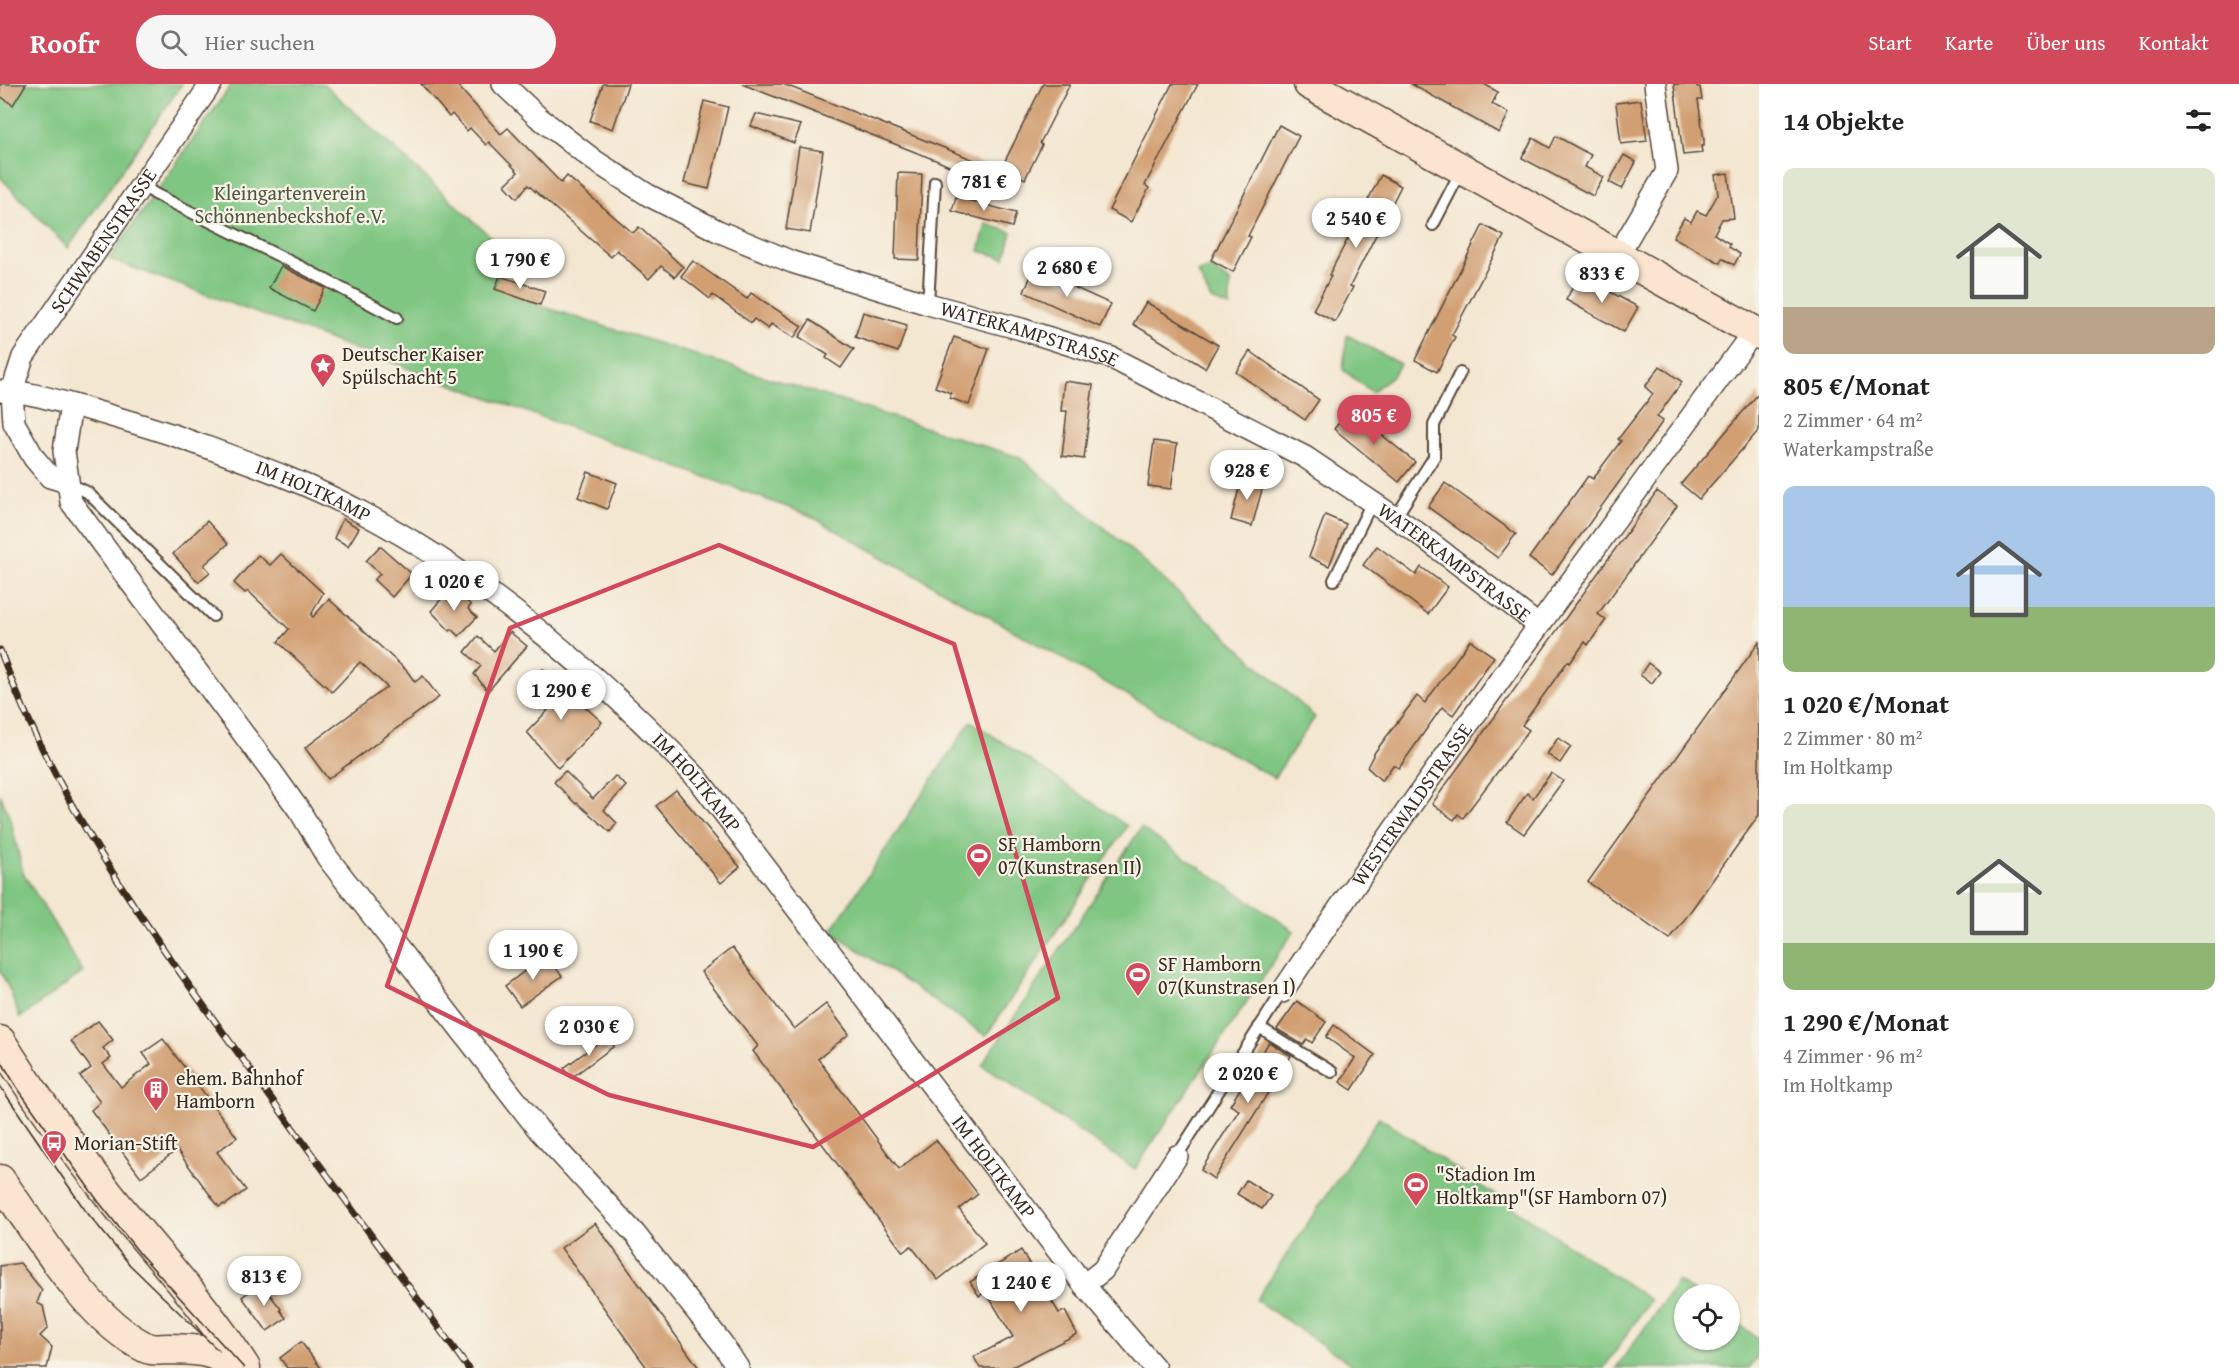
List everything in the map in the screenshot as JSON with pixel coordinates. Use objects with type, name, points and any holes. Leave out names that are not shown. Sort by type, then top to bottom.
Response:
[{"type":"street","name":"SCHWABENSTRASSE","points":[[6,391],[23,357],[211,84]]},
{"type":"street","name":"WATERKAMPSTRASSE","points":[[503,84],[538,117],[595,161],[648,195],[718,231],[792,262],[928,304],[1022,329],[1112,358],[1305,457],[1395,518],[1538,625]]},
{"type":"street","points":[[1308,84],[1756,332]]},
{"type":"street","points":[[1618,255],[1667,171],[1655,84]]},
{"type":"street","name":"WESTERWALDSTRASSE","points":[[1282,992],[1403,813],[1538,625],[1756,332]]},
{"type":"street","points":[[6,391],[14,423],[34,458],[50,477],[67,483]]},
{"type":"street","name":"IM HOLTKAMP","points":[[6,391],[71,405],[145,426],[245,461],[360,511],[429,550],[506,605],[566,653],[646,725],[698,780],[1084,1285],[1155,1368]]},
{"type":"street","points":[[71,405],[64,451],[71,502],[272,771],[301,813],[327,857],[538,1129],[635,1234],[721,1342],[738,1368]]},
{"type":"street","points":[[0,1041],[21,1075],[108,1194],[228,1340],[245,1368]]},
{"type":"street","name":"WESTERWALDSTRASSE","points":[[1084,1285],[1103,1270],[1178,1156]]},
{"type":"street","points":[[0,1180],[92,1307],[119,1332],[148,1349],[204,1350],[227,1360],[236,1368]]},
{"type":"lane","points":[[1432,225],[1462,169]]},
{"type":"lane","points":[[928,304],[935,182]]},
{"type":"lane","points":[[141,184],[155,194],[303,267],[397,318]]},
{"type":"lane","points":[[1395,518],[1434,457],[1434,425],[1461,373]]},
{"type":"lane","points":[[67,483],[87,492],[213,616]]},
{"type":"lane","points":[[1334,580],[1372,502]]},
{"type":"lane","name":"WESTERWALDSTRASSE","points":[[1178,1156],[1282,992]]},
{"type":"lane","points":[[1259,1027],[1332,1072]]},
{"type":"highlighted area","points":[[719,545],[954,644],[1058,998],[813,1147],[609,1095],[387,986],[510,628]]},
{"type":"green space","points":[[0,84],[182,84],[68,248],[0,177]]},
{"type":"green space","name":"Kleingartenverein Schönnenbeckshof e.V.","points":[[232,84],[324,84],[507,252],[494,288],[553,310],[1019,457],[1132,551],[1315,717],[1274,778],[809,515],[109,259]]},
{"type":"green space","points":[[986,224],[1012,232],[1005,258],[979,251]]},
{"type":"green space","points":[[1210,268],[1230,282],[1230,307],[1211,300],[1198,273]]},
{"type":"green space","points":[[1347,335],[1400,364],[1394,374],[1372,392],[1343,370]]},
{"type":"green space","name":"SF Hamborn 07(Kunstrasen II)","points":[[971,721],[1127,826],[986,1036],[831,931]]},
{"type":"green space","points":[[0,794],[11,821],[23,873],[83,972],[20,1018],[0,970]]},
{"type":"green space","name":"SF Hamborn 07(Kunstrasen I)","points":[[1141,828],[1294,931],[1135,1169],[982,1065]]},
{"type":"green space","name":"\"Stadion Im Holtkamp\"(SF Hamborn 07)","points":[[1379,1117],[1650,1300],[1604,1368],[1357,1368],[1256,1300]]},
{"type":"green space","points":[[1674,1287],[1674,1350],[1740,1350],[1740,1325],[1759,1339],[1759,1355],[1749,1368],[1616,1368]]},
{"type":"building","points":[[0,84],[26,84],[13,105],[0,96]]},
{"type":"building","points":[[421,84],[456,84],[501,134],[508,128],[561,183],[567,176],[633,233],[639,227],[683,267],[675,277],[661,266],[649,279],[617,250],[611,257],[528,185],[517,198],[505,185],[518,172],[489,142],[486,145],[470,128],[467,131],[452,114],[449,117]]},
{"type":"building","points":[[603,84],[628,84],[613,129],[590,121]]},
{"type":"building","points":[[742,84],[783,84],[1006,174],[999,189],[938,161]]},
{"type":"building","points":[[1043,84],[1070,84],[1040,143],[1042,145],[1025,179],[1002,167]]},
{"type":"building","points":[[1172,84],[1198,84],[1145,185],[1149,188],[1131,222],[1109,210]]},
{"type":"building","points":[[1411,84],[1484,84],[1498,92],[1492,104],[1509,113],[1499,133]]},
{"type":"building","points":[[1674,84],[1696,84],[1700,87],[1702,100],[1698,100],[1704,140],[1704,146],[1701,146],[1702,153],[1683,155]]},
{"type":"building","points":[[1641,100],[1647,141],[1621,144],[1616,103]]},
{"type":"building","points":[[704,101],[728,107],[709,189],[684,183]]},
{"type":"building","points":[[756,114],[801,125],[794,143],[751,126]]},
{"type":"building","points":[[1279,125],[1299,136],[1248,236],[1251,237],[1233,272],[1211,260]]},
{"type":"building","points":[[1556,136],[1591,155],[1585,167],[1604,177],[1593,196],[1522,158],[1533,138],[1550,148]]},
{"type":"building","points":[[799,147],[823,151],[810,233],[786,229]]},
{"type":"building","points":[[1624,155],[1636,162],[1622,189],[1609,182]]},
{"type":"building","points":[[898,173],[922,174],[919,260],[895,259]]},
{"type":"building","points":[[1728,173],[1734,218],[1722,219],[1714,234],[1730,244],[1729,247],[1740,254],[1734,265],[1722,258],[1720,263],[1673,237],[1684,218],[1691,222],[1697,211],[1706,215],[1718,194],[1715,175]]},
{"type":"building","points":[[1381,175],[1401,186],[1350,286],[1353,287],[1335,322],[1313,310]]},
{"type":"building","points":[[956,197],[1016,213],[1012,227],[952,211]]},
{"type":"building","points":[[1483,225],[1504,236],[1452,335],[1455,337],[1437,372],[1415,360]]},
{"type":"building","points":[[693,261],[747,299],[751,293],[802,326],[794,338],[771,324],[768,329],[754,319],[751,323],[713,295],[710,299],[681,276]]},
{"type":"building","points":[[281,266],[325,288],[313,311],[269,288]]},
{"type":"building","points":[[1034,269],[1111,304],[1100,327],[1024,292]]},
{"type":"building","points":[[1579,275],[1638,307],[1624,332],[1566,300]]},
{"type":"building","points":[[500,276],[545,291],[540,305],[495,289]]},
{"type":"building","points":[[1146,302],[1218,345],[1205,368],[1133,324]]},
{"type":"building","points":[[863,312],[907,325],[898,352],[855,337]]},
{"type":"building","points":[[810,320],[854,349],[841,368],[826,358],[828,355],[799,337]]},
{"type":"building","points":[[954,337],[989,349],[969,405],[950,398],[951,393],[935,387]]},
{"type":"building","points":[[1250,351],[1319,400],[1305,420],[1236,372]]},
{"type":"building","points":[[1660,366],[1682,382],[1657,417],[1663,421],[1552,575],[1529,558],[1588,476],[1593,479],[1621,441],[1618,439],[1653,394],[1645,387]]},
{"type":"building","points":[[1064,381],[1093,385],[1084,459],[1062,456],[1067,411],[1061,411]]},
{"type":"building","points":[[1759,393],[1759,430],[1699,499],[1681,484]]},
{"type":"building","points":[[1350,409],[1415,462],[1399,482],[1334,429]]},
{"type":"building","points":[[1154,441],[1177,444],[1171,489],[1148,486]]},
{"type":"building","points":[[588,472],[617,483],[607,509],[578,497]]},
{"type":"building","points":[[1242,477],[1264,482],[1252,526],[1231,520]]},
{"type":"building","points":[[1445,483],[1516,534],[1498,558],[1428,507]]},
{"type":"building","points":[[1657,491],[1677,506],[1598,614],[1606,620],[1588,645],[1585,642],[1570,663],[1568,661],[1522,725],[1529,730],[1463,818],[1458,814],[1454,820],[1432,804]]},
{"type":"building","points":[[1325,515],[1346,524],[1329,566],[1309,557]]},
{"type":"building","points":[[343,519],[359,528],[348,546],[334,538]]},
{"type":"building","points":[[207,521],[228,544],[204,565],[210,572],[198,582],[173,554]]},
{"type":"building","points":[[380,546],[412,574],[392,597],[374,580],[380,574],[366,561]]},
{"type":"building","points":[[1377,546],[1416,575],[1421,567],[1448,587],[1428,614],[1363,565]]},
{"type":"building","points":[[281,554],[323,593],[311,615],[313,617],[329,599],[407,671],[415,682],[423,676],[439,697],[328,779],[305,748],[387,687],[360,662],[332,692],[278,642],[289,629],[248,591],[245,593],[234,583],[258,555],[270,565]]},
{"type":"building","points":[[451,588],[471,605],[468,609],[477,617],[459,636],[451,629],[450,631],[431,611]]},
{"type":"building","points":[[510,632],[527,646],[488,691],[474,674],[481,666],[465,652],[478,636],[494,651]]},
{"type":"building","points":[[1470,640],[1494,657],[1453,715],[1442,707],[1399,768],[1393,765],[1382,781],[1367,767],[1375,752],[1417,696],[1425,703]]},
{"type":"building","points":[[1759,642],[1759,815],[1670,940],[1588,882]]},
{"type":"building","points":[[1648,663],[1660,672],[1652,683],[1640,675]]},
{"type":"building","points":[[543,669],[602,722],[558,768],[527,732],[551,707],[539,696],[543,693],[531,682]]},
{"type":"building","points":[[1558,738],[1571,747],[1560,763],[1547,754]]},
{"type":"building","points":[[565,771],[593,799],[615,776],[626,786],[604,810],[617,823],[610,832],[554,782]]},
{"type":"building","points":[[1551,773],[1563,781],[1524,834],[1507,822],[1527,793],[1533,798]]},
{"type":"building","points":[[676,790],[740,867],[721,883],[656,806]]},
{"type":"building","points":[[732,948],[794,1029],[826,1004],[849,1034],[818,1059],[899,1169],[936,1140],[978,1194],[959,1209],[985,1243],[938,1280],[911,1246],[903,1252],[753,1051],[758,1046],[701,972]]},
{"type":"building","points":[[546,955],[562,976],[520,1006],[505,986]]},
{"type":"building","points":[[1297,1001],[1326,1022],[1312,1043],[1307,1039],[1303,1045],[1277,1029]]},
{"type":"building","name":"ehem. Bahnhof Hamborn","points":[[98,1021],[113,1040],[103,1048],[111,1058],[103,1064],[121,1087],[151,1064],[143,1053],[163,1039],[237,1137],[217,1152],[246,1190],[219,1207],[177,1150],[141,1177],[91,1110],[100,1102],[80,1076],[91,1068],[71,1041]]},
{"type":"building","points":[[1334,1025],[1375,1055],[1352,1090],[1340,1082],[1355,1058],[1326,1037]]},
{"type":"building","points":[[607,1036],[614,1046],[571,1078],[564,1068]]},
{"type":"building","points":[[1269,1042],[1291,1056],[1214,1179],[1201,1170],[1239,1110],[1230,1105]]},
{"type":"building","points":[[1246,1180],[1271,1196],[1262,1209],[1237,1194]]},
{"type":"building","points":[[595,1223],[699,1368],[647,1368],[561,1248]]},
{"type":"building","points":[[1021,1250],[1059,1313],[1065,1311],[1077,1334],[1010,1368],[980,1368],[974,1357],[1013,1337],[986,1292],[979,1296],[970,1282]]},
{"type":"building","points":[[20,1263],[42,1290],[37,1303],[43,1306],[48,1328],[40,1336],[52,1347],[47,1368],[0,1368],[0,1266]]},
{"type":"building","points":[[261,1283],[286,1318],[267,1331],[242,1297]]},
{"type":"building","points":[[301,1342],[321,1368],[287,1368],[280,1358]]},
{"type":"tram line","points":[[0,1059],[16,1086],[98,1201],[141,1255],[244,1368]]},
{"type":"tram line","points":[[0,1086],[85,1210],[130,1265],[219,1351]]},
{"type":"railway","points":[[0,650],[22,706],[48,760],[76,812],[138,912],[468,1368]]},
{"type":"place","name":"Deutscher Kaiser Spülschacht 5","points":[[323,389]]},
{"type":"place","name":"SF Hamborn 07(Kunstrasen II)","points":[[979,879]]},
{"type":"place","name":"SF Hamborn 07(Kunstrasen I)","points":[[1138,998]]},
{"type":"place","name":"ehem. Bahnhof Hamborn","points":[[156,1113]]},
{"type":"place","name":"Morian-Stift","points":[[54,1166]]},
{"type":"place","name":"\"Stadion Im Holtkamp\"(SF Hamborn 07)","points":[[1416,1208]]}]
